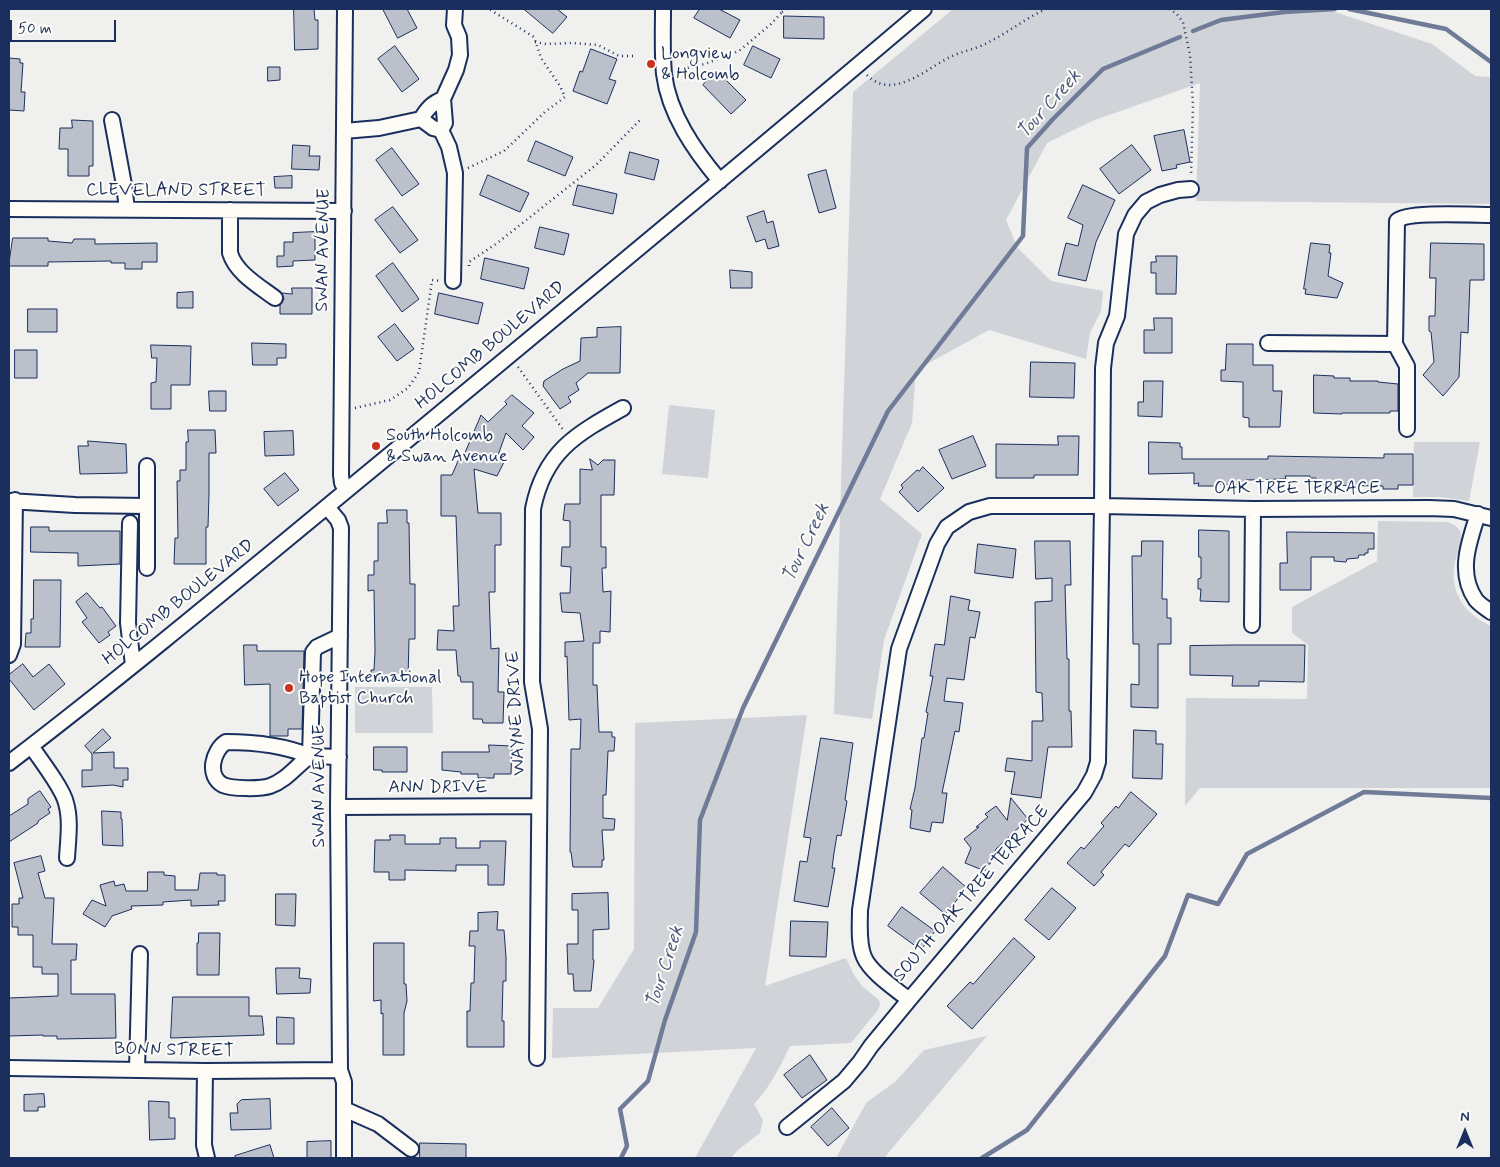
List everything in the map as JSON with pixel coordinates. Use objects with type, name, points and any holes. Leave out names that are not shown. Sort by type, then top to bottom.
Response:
[{"type":"street","name":"SWAN AVENUE","points":[[345,9],[341,475],[342,483],[346,490]]},
{"type":"street","points":[[441,130],[445,123],[444,99],[460,55],[459,38],[454,25],[455,9]]},
{"type":"street","points":[[663,9],[664,73],[674,113],[693,144],[720,181]]},
{"type":"street","name":"HOLCOMB BOULEVARD","points":[[9,763],[133,666],[327,507],[924,9]]},
{"type":"street","points":[[344,131],[379,128],[421,119],[426,110],[434,103],[444,99]]},
{"type":"street","points":[[421,119],[433,128],[441,130]]},
{"type":"street","points":[[112,120],[127,209]]},
{"type":"street","points":[[441,130],[449,147],[455,173],[453,281]]},
{"type":"street","points":[[1102,506],[1102,368],[1106,343],[1117,316],[1126,234],[1135,214],[1146,202],[1160,195],[1191,189]]},
{"type":"street","name":"CLEVELAND STREET","points":[[9,209],[344,210]]},
{"type":"street","points":[[230,210],[230,253],[232,259],[236,266],[275,298]]},
{"type":"street","points":[[1407,429],[1407,366],[1395,344],[1397,221],[1400,218],[1418,215],[1491,216]]},
{"type":"street","points":[[1268,343],[1395,344]]},
{"type":"street","name":"WAYNE DRIVE","points":[[537,1058],[540,729],[532,682],[533,509],[536,491],[543,476],[561,449],[585,429],[623,408]]},
{"type":"street","points":[[147,466],[147,568]]},
{"type":"street","points":[[9,655],[13,644],[12,501],[75,505],[147,506]]},
{"type":"street","name":"SOUTH OAK TREE TERRACE","points":[[990,506],[1102,506],[1100,742],[1098,762],[1094,776],[1084,792],[909,1000],[877,973],[864,957],[860,936],[860,910],[899,649],[937,544],[948,527],[969,512],[990,506]]},
{"type":"street","name":"OAK TREE TERRACE","points":[[1102,506],[1253,509],[1429,508],[1454,510],[1485,516]]},
{"type":"street","name":"SWAN AVENUE","points":[[327,507],[338,520],[340,528],[338,806],[340,1070],[344,1082],[344,1158]]},
{"type":"street","points":[[1252,625],[1253,509]]},
{"type":"street","points":[[1485,516],[1468,546],[1465,566],[1469,586],[1477,601],[1491,612]]},
{"type":"street","points":[[130,523],[128,623],[133,666]]},
{"type":"street","points":[[310,756],[313,652],[317,647],[340,636]]},
{"type":"street","points":[[310,756],[283,780],[268,787],[244,788],[223,785],[217,779],[214,771],[215,754],[221,745],[226,742],[273,744],[310,756],[338,757]]},
{"type":"street","points":[[31,746],[51,774],[67,803],[67,858]]},
{"type":"street","name":"ANN DRIVE","points":[[338,806],[539,806]]},
{"type":"street","points":[[138,1070],[140,954]]},
{"type":"street","points":[[787,1127],[844,1081],[909,1000]]},
{"type":"street","name":"BONN STREET","points":[[9,1068],[205,1071],[340,1070]]},
{"type":"street","points":[[205,1071],[204,1145],[207,1158]]},
{"type":"street","points":[[344,1109],[378,1124],[411,1149]]},
{"type":"path","points":[[455,173],[504,151],[545,112],[565,98],[560,86],[541,58],[534,36],[489,9]]},
{"type":"path","points":[[676,70],[706,64],[739,51],[772,24],[782,10],[787,9]]},
{"type":"path","points":[[857,66],[871,80],[879,84],[890,85],[908,81],[954,55],[974,50],[1046,9]]},
{"type":"path","points":[[1169,9],[1176,13],[1183,22],[1190,55],[1193,105],[1191,189]]},
{"type":"path","points":[[535,42],[598,45],[619,56],[636,56]]},
{"type":"path","points":[[468,268],[469,262],[496,244],[596,165],[641,118]]},
{"type":"path","points":[[341,409],[363,407],[390,400],[408,388],[419,372],[432,280],[453,281]]},
{"type":"path","points":[[510,355],[571,440]]},
{"type":"shaded area","points":[[953,9],[1326,9],[1432,44],[1475,76],[1491,77],[1491,204],[1196,201],[1200,83],[1092,121],[1047,143],[1006,220],[1017,247],[1051,281],[1103,291],[1101,311],[1090,333],[1086,359],[989,330],[916,370],[912,423],[880,499],[922,534],[884,640],[872,719],[834,714],[853,92]]},
{"type":"shaded area","points":[[669,405],[715,410],[708,478],[662,474]]},
{"type":"shaded area","points":[[1414,442],[1480,442],[1469,501],[1440,497],[1413,497]]},
{"type":"shaded area","points":[[1378,521],[1446,522],[1459,529],[1461,540],[1454,568],[1455,587],[1458,596],[1468,610],[1491,626],[1491,788],[1200,788],[1185,806],[1186,698],[1307,699],[1308,645],[1292,633],[1292,607],[1377,561]]},
{"type":"shaded area","points":[[355,687],[432,687],[433,733],[355,733]]},
{"type":"shaded area","points":[[807,715],[765,986],[846,958],[854,975],[862,986],[879,1000],[880,1005],[851,1043],[790,1046],[770,1084],[754,1104],[763,1120],[760,1133],[731,1158],[695,1158],[756,1048],[552,1058],[553,1008],[598,1008],[634,949],[635,723]]},
{"type":"shaded area","points":[[987,1036],[884,1158],[836,1158],[866,1103],[896,1081],[924,1050]]},
{"type":"building","points":[[294,9],[314,9],[315,20],[318,20],[318,49],[295,50]]},
{"type":"building","points":[[383,9],[407,9],[417,28],[398,38]]},
{"type":"building","points":[[524,9],[557,9],[567,17],[553,33]]},
{"type":"building","points":[[700,9],[719,9],[740,20],[730,38],[694,18]]},
{"type":"building","points":[[784,16],[824,17],[824,39],[784,38]]},
{"type":"building","points":[[395,46],[419,79],[402,92],[378,59]]},
{"type":"building","points":[[753,46],[780,59],[771,78],[744,65]]},
{"type":"building","points":[[591,49],[617,59],[609,79],[616,81],[607,104],[573,91]]},
{"type":"building","points":[[9,58],[20,59],[20,63],[23,63],[21,92],[25,92],[24,111],[9,110]]},
{"type":"building","points":[[268,67],[280,67],[280,80],[268,81]]},
{"type":"building","points":[[717,71],[746,100],[731,114],[703,85]]},
{"type":"building","points":[[72,120],[93,121],[93,166],[89,166],[89,176],[68,176],[68,149],[59,149],[60,128],[72,128]]},
{"type":"building","points":[[1184,130],[1190,162],[1176,165],[1177,168],[1162,171],[1154,136]]},
{"type":"building","points":[[536,141],[573,157],[565,176],[528,161]]},
{"type":"building","points":[[293,145],[310,146],[309,156],[320,156],[319,170],[292,169]]},
{"type":"building","points":[[1132,145],[1151,170],[1119,194],[1100,169]]},
{"type":"building","points":[[392,148],[419,184],[402,196],[376,160]]},
{"type":"building","points":[[630,152],[659,160],[654,180],[625,173]]},
{"type":"building","points":[[826,170],[836,208],[819,213],[808,175]]},
{"type":"building","points":[[488,175],[529,193],[520,212],[480,195]]},
{"type":"building","points":[[292,176],[292,188],[275,188],[274,177]]},
{"type":"building","points":[[578,185],[617,194],[613,214],[573,205]]},
{"type":"building","points":[[1083,185],[1115,200],[1096,242],[1086,281],[1058,275],[1066,243],[1078,246],[1083,225],[1068,218]]},
{"type":"building","points":[[393,207],[418,240],[400,253],[375,220]]},
{"type":"building","points":[[764,211],[767,223],[773,221],[779,246],[768,249],[765,239],[756,242],[747,217]]},
{"type":"building","points":[[540,227],[569,234],[564,255],[535,248]]},
{"type":"building","points":[[315,232],[315,260],[293,261],[293,266],[277,267],[277,256],[284,256],[284,242],[293,242],[293,233]]},
{"type":"building","points":[[13,238],[48,238],[48,241],[72,243],[74,239],[95,239],[95,244],[157,243],[157,262],[142,262],[142,269],[125,269],[125,263],[111,263],[111,261],[48,262],[48,266],[9,266]]},
{"type":"building","points":[[1311,243],[1330,245],[1329,253],[1331,253],[1328,276],[1343,283],[1337,298],[1305,294],[1306,289],[1304,289]]},
{"type":"building","points":[[1431,243],[1484,244],[1484,280],[1470,280],[1468,333],[1461,332],[1459,377],[1443,396],[1423,375],[1434,362],[1431,332],[1429,331],[1429,316],[1435,316],[1436,278],[1430,278]]},
{"type":"building","points":[[1156,256],[1177,256],[1176,294],[1156,294],[1156,273],[1151,273],[1151,262],[1156,262]]},
{"type":"building","points":[[485,258],[529,268],[524,289],[481,279]]},
{"type":"building","points":[[393,263],[419,299],[402,312],[376,276]]},
{"type":"building","points":[[730,270],[752,272],[752,288],[731,288]]},
{"type":"building","points":[[292,288],[312,288],[312,314],[280,314],[280,305],[284,299],[282,293],[292,294]]},
{"type":"building","points":[[193,292],[193,308],[177,308],[177,293]]},
{"type":"building","points":[[439,293],[483,303],[478,324],[435,314]]},
{"type":"building","points":[[28,309],[57,309],[57,332],[28,332]]},
{"type":"building","points":[[1154,318],[1172,318],[1172,353],[1144,353],[1144,330],[1154,330]]},
{"type":"building","points":[[395,324],[414,349],[397,361],[378,337]]},
{"type":"building","points":[[621,327],[620,373],[588,373],[576,383],[579,390],[568,397],[571,402],[560,409],[543,386],[544,381],[580,361],[581,338],[597,337],[597,328]]},
{"type":"building","points":[[252,343],[286,344],[286,358],[277,358],[277,365],[253,365]]},
{"type":"building","points":[[1227,344],[1253,344],[1253,365],[1273,365],[1273,391],[1282,391],[1280,427],[1249,427],[1249,418],[1243,417],[1243,382],[1221,381],[1221,370],[1225,370]]},
{"type":"building","points":[[151,345],[191,346],[190,385],[171,385],[171,409],[151,409],[151,383],[156,382],[157,358],[152,358]]},
{"type":"building","points":[[15,350],[37,350],[37,378],[15,378]]},
{"type":"building","points":[[1031,362],[1075,363],[1074,398],[1030,397]]},
{"type":"building","points":[[1314,375],[1350,378],[1350,381],[1378,381],[1398,384],[1398,411],[1390,411],[1390,413],[1314,413]]},
{"type":"building","points":[[1144,381],[1163,381],[1162,417],[1138,416],[1138,402],[1143,402]]},
{"type":"building","points":[[209,391],[226,391],[226,411],[210,411]]},
{"type":"building","points":[[512,395],[534,413],[522,426],[534,437],[523,450],[506,433],[497,458],[504,462],[497,476],[474,469],[478,513],[501,513],[501,545],[495,545],[495,592],[489,592],[491,649],[499,648],[498,692],[504,692],[503,723],[483,723],[482,719],[473,719],[473,682],[461,682],[460,676],[458,676],[456,650],[437,650],[438,630],[454,631],[453,606],[459,606],[456,516],[441,516],[441,475],[452,475],[461,454],[464,455],[481,415],[488,422],[507,404],[505,402]]},
{"type":"building","points":[[188,430],[215,430],[216,453],[209,453],[206,564],[174,564],[175,538],[178,538],[177,481],[180,481],[180,470],[186,470]]},
{"type":"building","points":[[293,431],[294,455],[265,456],[264,432]]},
{"type":"building","points":[[973,436],[986,466],[952,479],[939,450]]},
{"type":"building","points":[[1058,436],[1079,436],[1078,475],[1034,475],[1034,478],[996,478],[996,444],[1058,445]]},
{"type":"building","points":[[88,441],[126,444],[127,473],[80,474],[78,446],[88,446]]},
{"type":"building","points":[[1149,442],[1180,443],[1182,459],[1268,459],[1268,456],[1384,458],[1384,454],[1413,454],[1413,485],[1398,485],[1398,489],[1383,489],[1383,486],[1316,485],[1316,478],[1310,478],[1310,476],[1285,476],[1286,479],[1246,480],[1246,485],[1215,484],[1215,486],[1198,486],[1199,483],[1194,484],[1194,473],[1149,474]]},
{"type":"building","points":[[590,459],[598,465],[603,460],[615,460],[614,495],[601,495],[601,547],[606,547],[606,568],[602,568],[603,592],[611,591],[610,632],[600,631],[600,643],[593,643],[593,685],[597,685],[599,732],[612,732],[612,737],[615,737],[614,751],[608,751],[606,795],[603,795],[603,818],[615,819],[614,830],[602,830],[604,860],[602,860],[602,867],[573,867],[570,852],[571,749],[580,749],[581,719],[569,720],[565,642],[584,641],[580,613],[562,612],[560,593],[570,593],[571,567],[561,566],[562,547],[570,547],[570,521],[563,520],[565,504],[580,504],[580,469],[592,470]]},
{"type":"building","points":[[923,467],[944,488],[918,512],[899,492],[903,488],[901,485]]},
{"type":"building","points":[[285,473],[299,490],[278,506],[264,489]]},
{"type":"building","points":[[387,510],[407,510],[410,584],[415,584],[415,639],[409,639],[408,679],[372,681],[371,670],[374,670],[375,652],[374,590],[368,591],[368,575],[374,575],[374,561],[378,561],[378,523],[387,523]]},
{"type":"building","points":[[31,527],[49,527],[49,531],[120,531],[120,564],[78,566],[78,553],[31,552]]},
{"type":"building","points":[[1199,530],[1229,531],[1229,602],[1200,601],[1201,589],[1198,589],[1198,579],[1201,578]]},
{"type":"building","points":[[1287,532],[1374,533],[1374,549],[1368,549],[1368,553],[1365,553],[1365,555],[1347,559],[1346,562],[1334,561],[1334,557],[1311,557],[1311,590],[1280,590],[1280,563],[1287,563]]},
{"type":"building","points":[[1035,541],[1070,541],[1071,585],[1065,585],[1072,747],[1048,747],[1041,798],[1011,794],[1015,772],[1005,771],[1007,758],[1032,761],[1032,721],[1043,721],[1042,693],[1036,692],[1035,602],[1052,601],[1052,578],[1036,579]]},
{"type":"building","points":[[1142,541],[1163,541],[1162,599],[1167,599],[1167,618],[1171,618],[1171,644],[1158,644],[1158,708],[1131,707],[1131,684],[1139,685],[1139,644],[1133,644],[1132,556],[1141,556]]},
{"type":"building","points":[[978,544],[1016,549],[1013,578],[975,573]]},
{"type":"building","points":[[34,580],[61,580],[60,647],[25,647],[26,633],[31,633],[31,619],[33,619]]},
{"type":"building","points":[[87,593],[100,608],[102,607],[116,626],[108,632],[110,635],[99,643],[82,622],[87,618],[76,602]]},
{"type":"building","points":[[951,596],[970,600],[968,610],[980,612],[975,638],[970,637],[964,680],[947,678],[944,701],[963,703],[959,732],[955,731],[942,793],[947,793],[943,823],[932,822],[930,832],[910,828],[912,810],[910,809],[928,713],[926,712],[933,676],[930,676],[935,644],[944,645]]},
{"type":"building","name":"Hope International Baptist Church","points":[[244,645],[257,645],[257,651],[304,651],[302,729],[288,729],[288,736],[270,736],[270,684],[245,685]]},
{"type":"building","points":[[1305,645],[1304,682],[1259,681],[1259,686],[1232,686],[1233,676],[1190,675],[1190,646]]},
{"type":"building","points":[[23,664],[33,677],[49,664],[65,684],[34,710],[9,679],[9,675]]},
{"type":"building","points":[[103,729],[111,738],[93,753],[114,752],[114,768],[128,768],[128,780],[123,780],[123,787],[113,785],[82,787],[82,770],[92,770],[92,754],[85,746]]},
{"type":"building","points":[[1134,730],[1156,731],[1156,744],[1163,744],[1162,779],[1133,778]]},
{"type":"building","points":[[821,738],[853,743],[845,800],[847,801],[841,836],[837,835],[832,868],[835,868],[828,907],[794,901],[800,861],[807,862],[811,838],[804,837]]},
{"type":"building","points":[[489,745],[512,746],[511,774],[494,774],[494,778],[478,778],[478,774],[461,774],[461,772],[442,770],[442,752],[489,752]]},
{"type":"building","points":[[374,747],[407,747],[407,772],[382,772],[382,770],[374,770]]},
{"type":"building","points":[[40,791],[51,807],[48,809],[50,813],[9,842],[9,816],[28,804],[28,799]]},
{"type":"building","points":[[1131,792],[1157,814],[1129,847],[1125,844],[1101,872],[1104,875],[1094,886],[1067,863],[1081,847],[1084,849],[1104,826],[1101,823],[1116,806],[1118,808]]},
{"type":"building","points":[[1011,798],[1028,819],[996,849],[985,871],[965,863],[971,848],[964,839],[979,827],[976,827],[988,817],[985,814],[996,806],[1007,820]]},
{"type":"building","points":[[102,811],[121,812],[123,846],[103,845]]},
{"type":"building","points":[[390,835],[405,835],[405,844],[440,844],[440,838],[456,838],[456,848],[480,848],[480,841],[506,841],[504,885],[488,885],[488,865],[456,865],[456,871],[405,870],[405,880],[389,880],[389,872],[374,872],[375,840],[390,840]]},
{"type":"building","points":[[41,856],[45,871],[38,873],[45,898],[54,898],[52,944],[77,944],[76,960],[71,960],[71,994],[115,994],[116,1038],[57,1039],[57,1036],[43,1035],[9,1036],[9,998],[58,996],[58,974],[42,974],[42,967],[33,967],[33,935],[18,935],[18,927],[12,927],[12,904],[19,904],[19,898],[23,898],[14,863]]},
{"type":"building","points":[[943,867],[967,888],[945,914],[920,893]]},
{"type":"building","points":[[148,872],[164,872],[164,875],[175,876],[175,890],[198,890],[200,873],[225,875],[225,901],[218,901],[219,905],[191,906],[191,900],[163,902],[163,905],[131,906],[132,909],[112,916],[105,927],[83,914],[92,900],[106,906],[100,885],[114,881],[115,886],[124,884],[126,891],[147,891]]},
{"type":"building","points":[[1052,888],[1076,908],[1049,940],[1025,920]]},
{"type":"building","points":[[608,893],[609,929],[593,930],[594,960],[591,991],[574,991],[573,974],[568,974],[567,944],[578,944],[578,910],[572,910],[572,894]]},
{"type":"building","points":[[276,894],[296,894],[295,926],[276,925]]},
{"type":"building","points":[[902,907],[935,931],[921,950],[888,926]]},
{"type":"building","points":[[498,912],[497,930],[504,930],[506,957],[502,1021],[504,1021],[504,1047],[467,1047],[467,1011],[470,1011],[471,983],[474,983],[475,946],[469,946],[470,931],[478,931],[478,913]]},
{"type":"building","points":[[791,921],[828,922],[826,957],[790,956]]},
{"type":"building","points":[[199,933],[220,933],[219,975],[197,975],[197,943]]},
{"type":"building","points":[[1014,938],[1035,957],[972,1029],[947,1006],[970,982],[973,984]]},
{"type":"building","points":[[374,943],[404,943],[404,984],[406,984],[407,1001],[404,1013],[404,1055],[383,1055],[383,1013],[381,1014],[381,1000],[374,1001]]},
{"type":"building","points":[[276,968],[300,968],[299,978],[311,979],[310,993],[277,994]]},
{"type":"building","points":[[173,997],[249,997],[249,1016],[262,1016],[264,1035],[171,1038]]},
{"type":"building","points":[[277,1017],[294,1018],[294,1044],[277,1044]]},
{"type":"building","points":[[810,1055],[827,1080],[802,1098],[784,1075]]},
{"type":"building","points":[[44,1094],[45,1107],[38,1107],[38,1111],[24,1111],[24,1095]]},
{"type":"building","points":[[270,1099],[271,1129],[231,1130],[230,1113],[238,1113],[237,1104],[241,1100]]},
{"type":"building","points":[[149,1101],[169,1102],[169,1118],[175,1118],[175,1139],[150,1140]]},
{"type":"building","points":[[832,1108],[849,1128],[828,1146],[811,1127]]},
{"type":"building","points":[[331,1141],[331,1158],[307,1158],[307,1142]]},
{"type":"building","points":[[420,1143],[466,1144],[466,1158],[420,1158]]},
{"type":"building","points":[[270,1145],[274,1158],[235,1158],[235,1156]]},
{"type":"waterway","name":"Tour Creek","points":[[1193,31],[1221,20],[1284,12],[1335,9]]},
{"type":"waterway","name":"Tour Creek","points":[[1349,9],[1446,29],[1491,62]]},
{"type":"waterway","name":"Tour Creek","points":[[621,1158],[627,1146],[620,1109],[648,1081],[665,1020],[696,932],[700,820],[743,708],[888,411],[1023,236],[1027,148],[1103,69],[1180,37]]},
{"type":"waterway","points":[[982,1158],[1027,1130],[1165,956],[1188,895],[1218,904],[1247,854],[1364,792],[1491,798]]},
{"type":"place","name":"Longview & Holcomb","points":[[651,64]]},
{"type":"place","name":"South Holcomb & Swan Avenue","points":[[376,446]]},
{"type":"place","name":"Hope International Baptist Church","points":[[289,688]]}]
